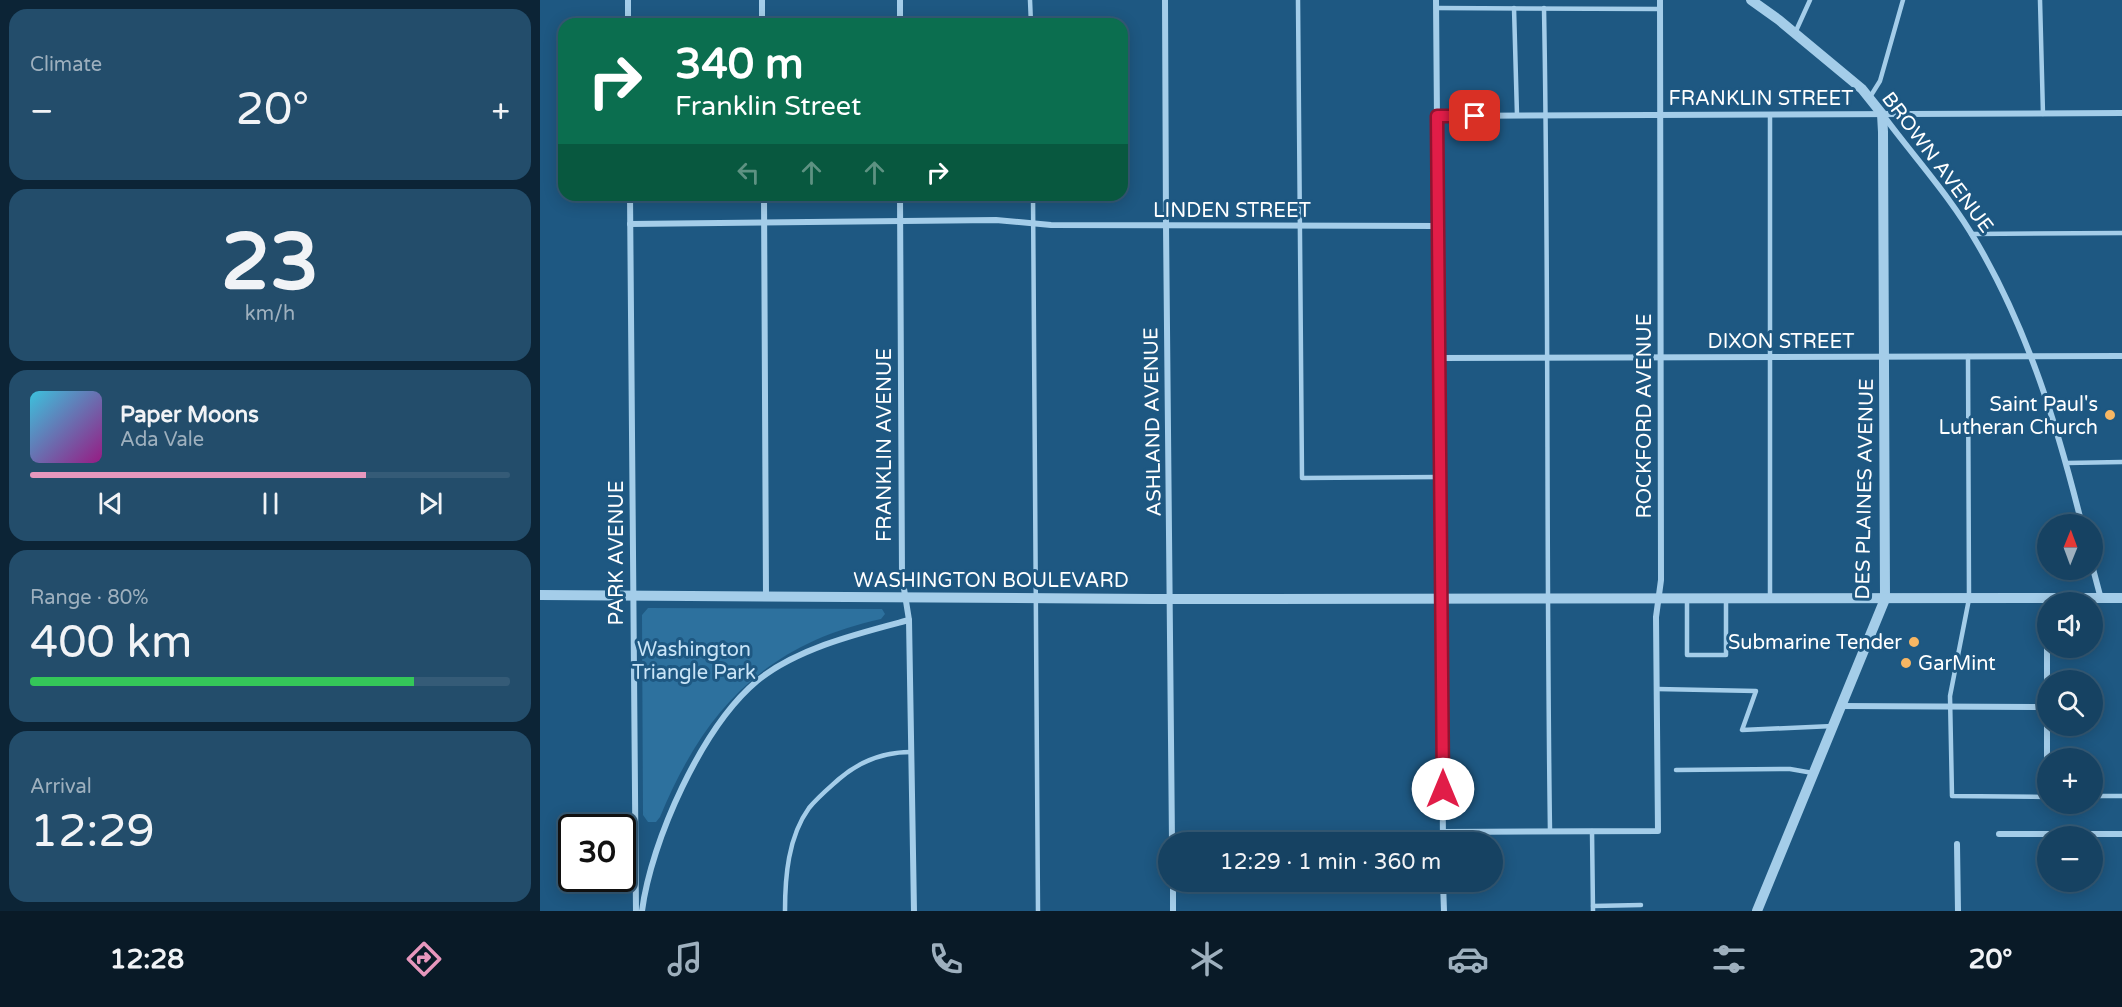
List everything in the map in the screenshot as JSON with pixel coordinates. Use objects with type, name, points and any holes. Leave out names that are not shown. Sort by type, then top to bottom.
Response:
[{"type":"street","points":[[628,0],[628,18]]},
{"type":"street","points":[[762,0],[762,18]]},
{"type":"street","points":[[900,0],[900,18]]},
{"type":"street","name":"ASHLAND AVENUE","points":[[1165,0],[1172,832]]},
{"type":"street","points":[[1436,0],[1443,832],[1592,831]]},
{"type":"street","name":"ROCKFORD AVENUE","points":[[1592,831],[1658,831],[1656,617],[1661,580],[1660,0]]},
{"type":"street","name":"BROWN AVENUE","points":[[1751,0],[1862,89],[1935,182],[1971,234],[1998,280],[2031,356],[2067,463],[2079,514]]},
{"type":"street","name":"DES PLAINES AVENUE","points":[[1757,911],[1885,599],[1882,114]]},
{"type":"street","name":"FRANKLIN STREET","points":[[1437,116],[2122,114]]},
{"type":"street","name":"PARK AVENUE","points":[[630,201],[636,911]]},
{"type":"street","points":[[764,201],[766,597]]},
{"type":"street","name":"FRANKLIN AVENUE","points":[[900,201],[902,576],[909,620],[914,911]]},
{"type":"street","name":"LINDEN STREET","points":[[630,224],[996,220],[1033,224],[1438,226]]},
{"type":"street","name":"DIXON STREET","points":[[1440,358],[2122,356]]},
{"type":"street","name":"WASHINGTON BOULEVARD","points":[[540,595],[1171,599],[2037,599]]},
{"type":"street","name":"WASHINGTON BOULEVARD","points":[[2103,598],[2122,599]]},
{"type":"street","points":[[642,911],[657,850],[689,774],[709,739],[741,697],[758,680],[808,652],[868,631],[909,620]]},
{"type":"street","points":[[1841,706],[2037,707]]},
{"type":"street","points":[[1999,834],[2122,834]]},
{"type":"street","points":[[1957,844],[1958,911]]},
{"type":"street","points":[[1173,892],[1173,911]]},
{"type":"street","points":[[1443,892],[1444,911]]},
{"type":"lane","points":[[1030,0],[1031,18]]},
{"type":"lane","points":[[1298,0],[1302,478],[1440,477]]},
{"type":"lane","points":[[1795,33],[1810,0]]},
{"type":"lane","points":[[1869,99],[1880,81],[1903,0]]},
{"type":"lane","points":[[2040,0],[2043,114]]},
{"type":"lane","points":[[1436,8],[1660,9]]},
{"type":"lane","points":[[1514,8],[1517,115]]},
{"type":"lane","points":[[1544,8],[1547,358],[1546,600],[1550,831]]},
{"type":"lane","points":[[1770,115],[1770,599]]},
{"type":"lane","points":[[1033,201],[1038,911]]},
{"type":"lane","points":[[1971,234],[2122,233]]},
{"type":"lane","points":[[1968,356],[1969,599],[1950,696],[1952,796],[2037,797]]},
{"type":"lane","points":[[2067,463],[2122,462]]},
{"type":"lane","points":[[1687,600],[1687,655],[1726,655],[1726,600]]},
{"type":"lane","points":[[1657,689],[1756,691],[1742,729],[1833,726]]},
{"type":"lane","points":[[785,911],[787,868],[801,823],[808,809],[823,792],[850,770],[876,757],[893,752],[911,752]]},
{"type":"lane","points":[[1676,770],[1790,769],[1814,772]]},
{"type":"lane","points":[[2103,796],[2122,796]]},
{"type":"lane","points":[[1592,831],[1593,908],[1641,905]]},
{"type":"green space","name":"Washington Triangle Park","points":[[648,608],[882,609],[885,614],[881,619],[840,630],[804,645],[772,664],[744,687],[719,714],[697,744],[677,779],[660,817],[656,822],[648,822],[643,815],[642,615]]},
{"type":"place","name":"Saint Paul's Lutheran Church","points":[[2110,415]]},
{"type":"place","name":"Submarine Tender","points":[[1914,642]]},
{"type":"place","name":"GarMint","points":[[1906,663]]},
{"type":"route","points":[[1443,789],[1437,116],[1475,116]]}]
